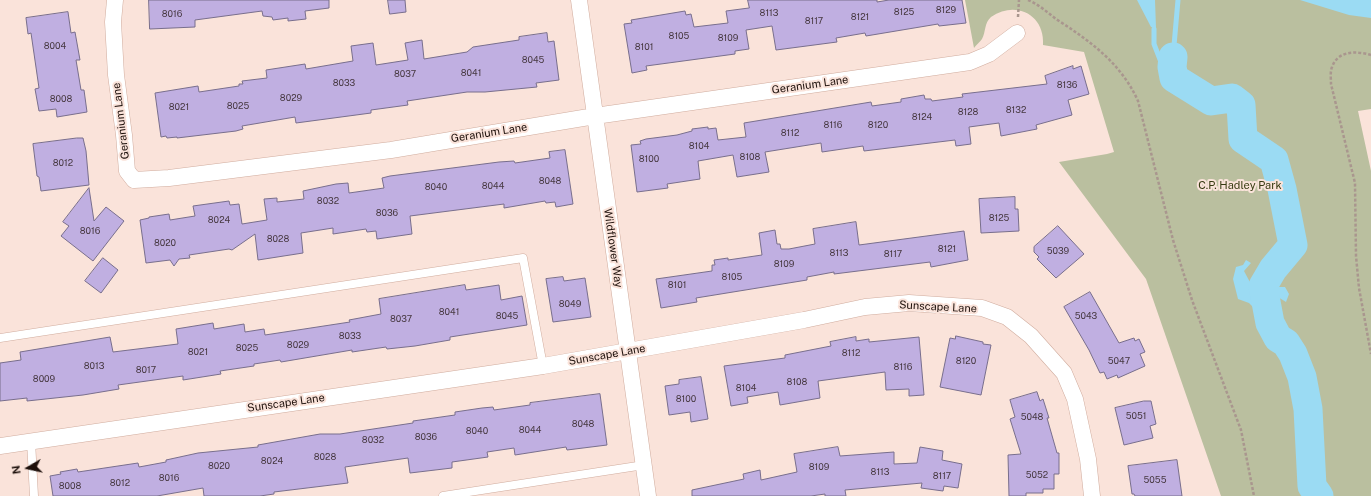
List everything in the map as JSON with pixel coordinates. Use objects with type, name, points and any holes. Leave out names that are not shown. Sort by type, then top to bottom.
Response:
[{"type":"street","name":"Geranium Lane","points":[[115,0],[113,22],[116,75],[127,171],[134,180],[169,178],[383,151],[595,116],[970,62],[989,54],[1017,33]]},
{"type":"street","name":"Wildflower Way","points":[[579,0],[648,496]]},
{"type":"street","name":"Sunscape Lane","points":[[0,446],[543,366],[804,320],[865,307],[909,303],[982,308],[1007,317],[1031,336],[1064,373],[1075,399],[1088,459],[1092,496]]},
{"type":"lane","points":[[0,338],[523,258],[543,366]]},
{"type":"lane","points":[[31,441],[34,496]]},
{"type":"lane","points":[[443,496],[644,465]]},
{"type":"path","points":[[1028,0],[1083,36],[1106,55],[1132,86],[1138,101],[1173,240],[1192,300],[1241,430],[1254,496]]},
{"type":"path","points":[[1371,55],[1350,52],[1339,57],[1332,67],[1331,84],[1355,183],[1356,256],[1359,288],[1371,354]]},
{"type":"green space","name":"C.P. Hadley Park","points":[[965,0],[1371,0],[1371,109],[1358,111],[1371,171],[1371,496],[1221,496],[1146,279],[1059,162],[1114,152],[1084,52],[1043,45],[1042,34],[1034,18],[1019,10],[1000,12],[991,17],[987,22],[982,39],[974,48]]},
{"type":"water","points":[[1137,0],[1155,0],[1156,28],[1151,27]]},
{"type":"water","points":[[1300,0],[1371,0],[1371,18],[1349,15]]},
{"type":"water","points":[[1246,260],[1251,263],[1244,271],[1252,286],[1259,285],[1265,270],[1272,265],[1273,269],[1268,282],[1272,287],[1285,287],[1289,294],[1286,302],[1273,294],[1267,311],[1258,312],[1249,303],[1238,299],[1233,279],[1236,267],[1243,265]]},
{"type":"building","points":[[149,0],[329,0],[329,8],[305,11],[306,19],[288,21],[288,18],[273,20],[272,17],[263,16],[262,11],[195,20],[195,27],[150,29]]},
{"type":"building","points":[[388,0],[405,0],[406,12],[390,14]]},
{"type":"building","points":[[748,0],[877,0],[877,2],[889,0],[962,0],[966,23],[939,26],[938,24],[866,36],[865,33],[836,38],[837,42],[776,50],[772,26],[746,30],[749,49],[735,51],[735,54],[646,66],[647,70],[632,73],[624,24],[632,23],[631,20],[685,11],[686,15],[691,14],[694,27],[728,23],[726,11],[749,8]]},
{"type":"building","points":[[68,12],[71,33],[75,32],[80,60],[76,60],[81,90],[84,90],[87,112],[57,117],[56,109],[39,111],[35,89],[39,88],[31,33],[28,34],[26,18]]},
{"type":"building","points":[[547,33],[548,42],[554,41],[559,80],[536,83],[537,87],[485,92],[467,92],[407,101],[408,105],[371,110],[371,113],[296,123],[295,117],[242,126],[243,129],[236,131],[177,138],[167,138],[166,136],[161,137],[155,93],[198,86],[199,92],[239,86],[239,84],[243,84],[242,81],[267,78],[266,70],[305,64],[306,69],[353,61],[351,46],[373,43],[376,65],[408,60],[405,43],[422,40],[424,59],[467,52],[473,47],[519,40],[519,37]]},
{"type":"building","points":[[1073,66],[1073,69],[1081,66],[1089,94],[1068,100],[1072,115],[1036,125],[1037,129],[1001,136],[999,123],[969,127],[971,144],[956,146],[955,140],[864,151],[863,146],[822,152],[821,143],[765,152],[769,172],[737,177],[733,155],[698,161],[700,179],[667,184],[668,188],[637,192],[631,145],[641,144],[640,141],[646,139],[677,135],[692,131],[692,129],[708,127],[708,129],[716,128],[718,140],[746,137],[744,123],[871,102],[872,106],[901,102],[901,99],[924,95],[925,99],[931,99],[932,101],[963,97],[962,94],[1047,84],[1045,76]]},
{"type":"building","points":[[83,138],[86,151],[89,185],[41,191],[39,177],[37,176],[33,144]]},
{"type":"building","points":[[565,150],[573,204],[556,207],[555,202],[546,203],[545,201],[504,208],[504,204],[410,216],[412,234],[377,239],[376,231],[367,232],[366,229],[333,234],[333,228],[301,233],[303,253],[258,260],[255,234],[232,250],[229,249],[189,255],[190,258],[179,259],[174,266],[170,260],[146,263],[140,220],[149,217],[169,214],[170,220],[195,216],[193,206],[229,201],[230,205],[239,204],[242,224],[267,220],[264,199],[277,198],[277,202],[304,199],[303,191],[336,184],[348,183],[349,193],[384,188],[382,178],[390,176],[499,162],[514,161],[515,163],[550,158],[549,152]]},
{"type":"building","points":[[89,188],[94,221],[106,207],[124,221],[93,261],[61,236],[69,226],[63,222]]},
{"type":"building","points":[[1015,197],[1015,209],[1018,209],[1019,231],[981,233],[979,199]]},
{"type":"building","points":[[856,222],[859,245],[964,231],[968,260],[931,267],[930,262],[834,274],[834,272],[807,277],[807,280],[696,298],[697,302],[661,308],[656,279],[712,271],[712,265],[715,265],[714,260],[728,258],[728,260],[762,255],[759,233],[775,230],[777,244],[780,244],[781,249],[789,249],[815,244],[813,229]]},
{"type":"building","points":[[1058,226],[1084,254],[1056,278],[1037,259],[1039,257],[1034,252],[1034,247]]},
{"type":"building","points":[[103,258],[118,270],[101,293],[85,281]]},
{"type":"building","points":[[563,277],[564,281],[585,278],[591,317],[553,322],[546,279]]},
{"type":"building","points":[[465,285],[466,290],[499,285],[501,300],[522,296],[527,325],[450,337],[450,340],[415,346],[387,349],[386,347],[352,352],[352,350],[281,362],[280,360],[254,364],[254,366],[220,371],[221,374],[183,380],[183,376],[118,385],[119,389],[83,395],[27,401],[27,398],[0,401],[0,363],[21,360],[20,352],[110,337],[113,352],[178,344],[176,329],[213,323],[214,329],[244,324],[245,332],[264,329],[265,335],[350,322],[349,320],[381,314],[379,299]]},
{"type":"building","points":[[1090,292],[1119,343],[1134,338],[1135,341],[1139,339],[1145,352],[1140,354],[1145,366],[1118,378],[1117,375],[1107,379],[1104,372],[1100,373],[1089,350],[1064,307]]},
{"type":"building","points":[[956,336],[991,345],[981,395],[940,387],[950,338],[955,339]]},
{"type":"building","points":[[856,337],[856,341],[869,339],[869,342],[919,337],[924,395],[909,396],[909,389],[886,390],[885,372],[818,381],[820,398],[780,405],[778,392],[747,397],[748,403],[731,406],[724,366],[785,358],[785,355],[831,346],[830,342]]},
{"type":"building","points":[[701,377],[708,419],[691,422],[690,412],[669,415],[665,386],[679,384],[679,380]]},
{"type":"building","points":[[1037,392],[1040,401],[1043,399],[1057,453],[1059,453],[1059,474],[1054,474],[1054,489],[1043,489],[1043,493],[1026,493],[1026,496],[1009,496],[1008,455],[1021,454],[1010,419],[1015,417],[1010,400]]},
{"type":"building","points":[[600,394],[607,445],[567,450],[566,447],[515,455],[514,448],[487,452],[488,457],[452,462],[452,468],[410,473],[408,458],[345,467],[348,483],[274,492],[274,494],[260,496],[204,496],[203,488],[157,496],[53,496],[50,476],[61,474],[60,472],[77,469],[78,472],[138,463],[139,467],[166,462],[166,460],[198,453],[258,447],[258,445],[320,434],[340,434],[413,423],[413,421],[455,415],[455,412],[493,407],[494,410],[530,405],[530,403]]},
{"type":"building","points":[[1144,401],[1151,401],[1156,424],[1150,426],[1153,438],[1124,445],[1115,408]]},
{"type":"building","points":[[838,447],[840,456],[894,452],[894,464],[917,463],[920,447],[943,451],[942,460],[962,464],[958,488],[944,486],[943,491],[921,488],[922,483],[845,490],[846,496],[825,496],[825,494],[811,496],[692,496],[692,490],[744,479],[743,474],[760,470],[761,480],[797,472],[794,454]]},
{"type":"building","points":[[1177,460],[1182,496],[1135,496],[1132,494],[1128,466]]},
{"type":"waterway","points":[[1173,57],[1178,0]]},
{"type":"waterway","points":[[1154,29],[1154,44],[1161,62],[1172,67]]},
{"type":"waterway","points":[[1173,57],[1172,67],[1174,78],[1211,101],[1232,98],[1241,105],[1243,139],[1274,160],[1282,189],[1293,245],[1273,269],[1263,286],[1270,323],[1278,338],[1286,343],[1293,354],[1302,377],[1308,409],[1312,486],[1319,496]]}]
